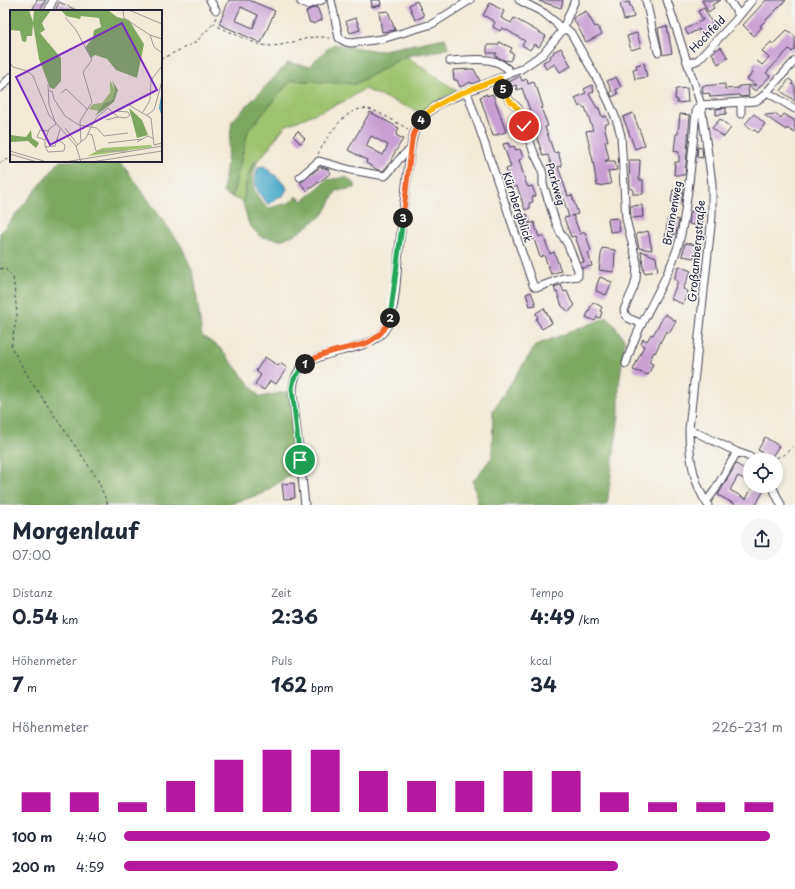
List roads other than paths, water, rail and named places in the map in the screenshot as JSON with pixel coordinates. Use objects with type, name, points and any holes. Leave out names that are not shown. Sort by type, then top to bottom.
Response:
[{"type":"street","points":[[48,10],[53,0]]},
{"type":"street","points":[[210,0],[216,10]]},
{"type":"street","points":[[300,0],[307,5],[322,0]]},
{"type":"street","points":[[331,0],[339,38],[346,42],[382,39],[432,24],[470,0]]},
{"type":"street","points":[[519,0],[544,13],[563,29],[571,33],[600,86],[618,124],[621,136],[626,219],[637,263],[634,287],[624,310],[628,318],[642,324]]},
{"type":"street","points":[[305,505],[293,383],[298,373],[310,361],[323,355],[367,343],[378,336],[387,326],[390,319],[395,290],[410,150],[414,133],[424,116],[440,103],[521,69],[543,54],[563,29],[575,0]]},
{"type":"street","points":[[646,0],[658,52]]},
{"type":"street","name":"Großambergstraße","points":[[667,0],[701,105],[712,183],[712,216],[689,429],[691,461],[697,482],[707,503]]},
{"type":"street","name":"Hochfeld","points":[[729,0],[739,15]]},
{"type":"street","name":"Hochfeld","points":[[688,64],[698,60],[752,0]]},
{"type":"street","points":[[450,61],[490,60],[505,67],[511,73]]},
{"type":"street","points":[[701,105],[756,101],[762,97],[794,65]]},
{"type":"street","points":[[0,88],[10,78]]},
{"type":"street","name":"Parkweg","points":[[500,78],[509,100],[520,111],[534,153],[541,167],[543,184],[556,223],[570,250],[578,270],[578,276]]},
{"type":"street","name":"Kürnbergblick","points":[[468,92],[533,285],[535,287],[539,287],[563,278],[578,276]]},
{"type":"street","points":[[767,92],[795,109]]},
{"type":"street","points":[[741,102],[741,114]]},
{"type":"street","name":"Brunnenweg","points":[[626,364],[632,343],[673,260],[680,240],[689,183],[696,112],[697,108],[701,105]]},
{"type":"street","points":[[300,177],[319,161],[358,172],[385,176],[400,156],[410,150]]},
{"type":"street","points":[[689,429],[743,454]]},
{"type":"street","points":[[707,503],[738,452]]},
{"type":"street","points":[[775,493],[781,505]]},
{"type":"water","points":[[264,166],[285,184],[287,189],[283,196],[276,198],[269,205],[258,192],[255,183],[258,167]]}]
